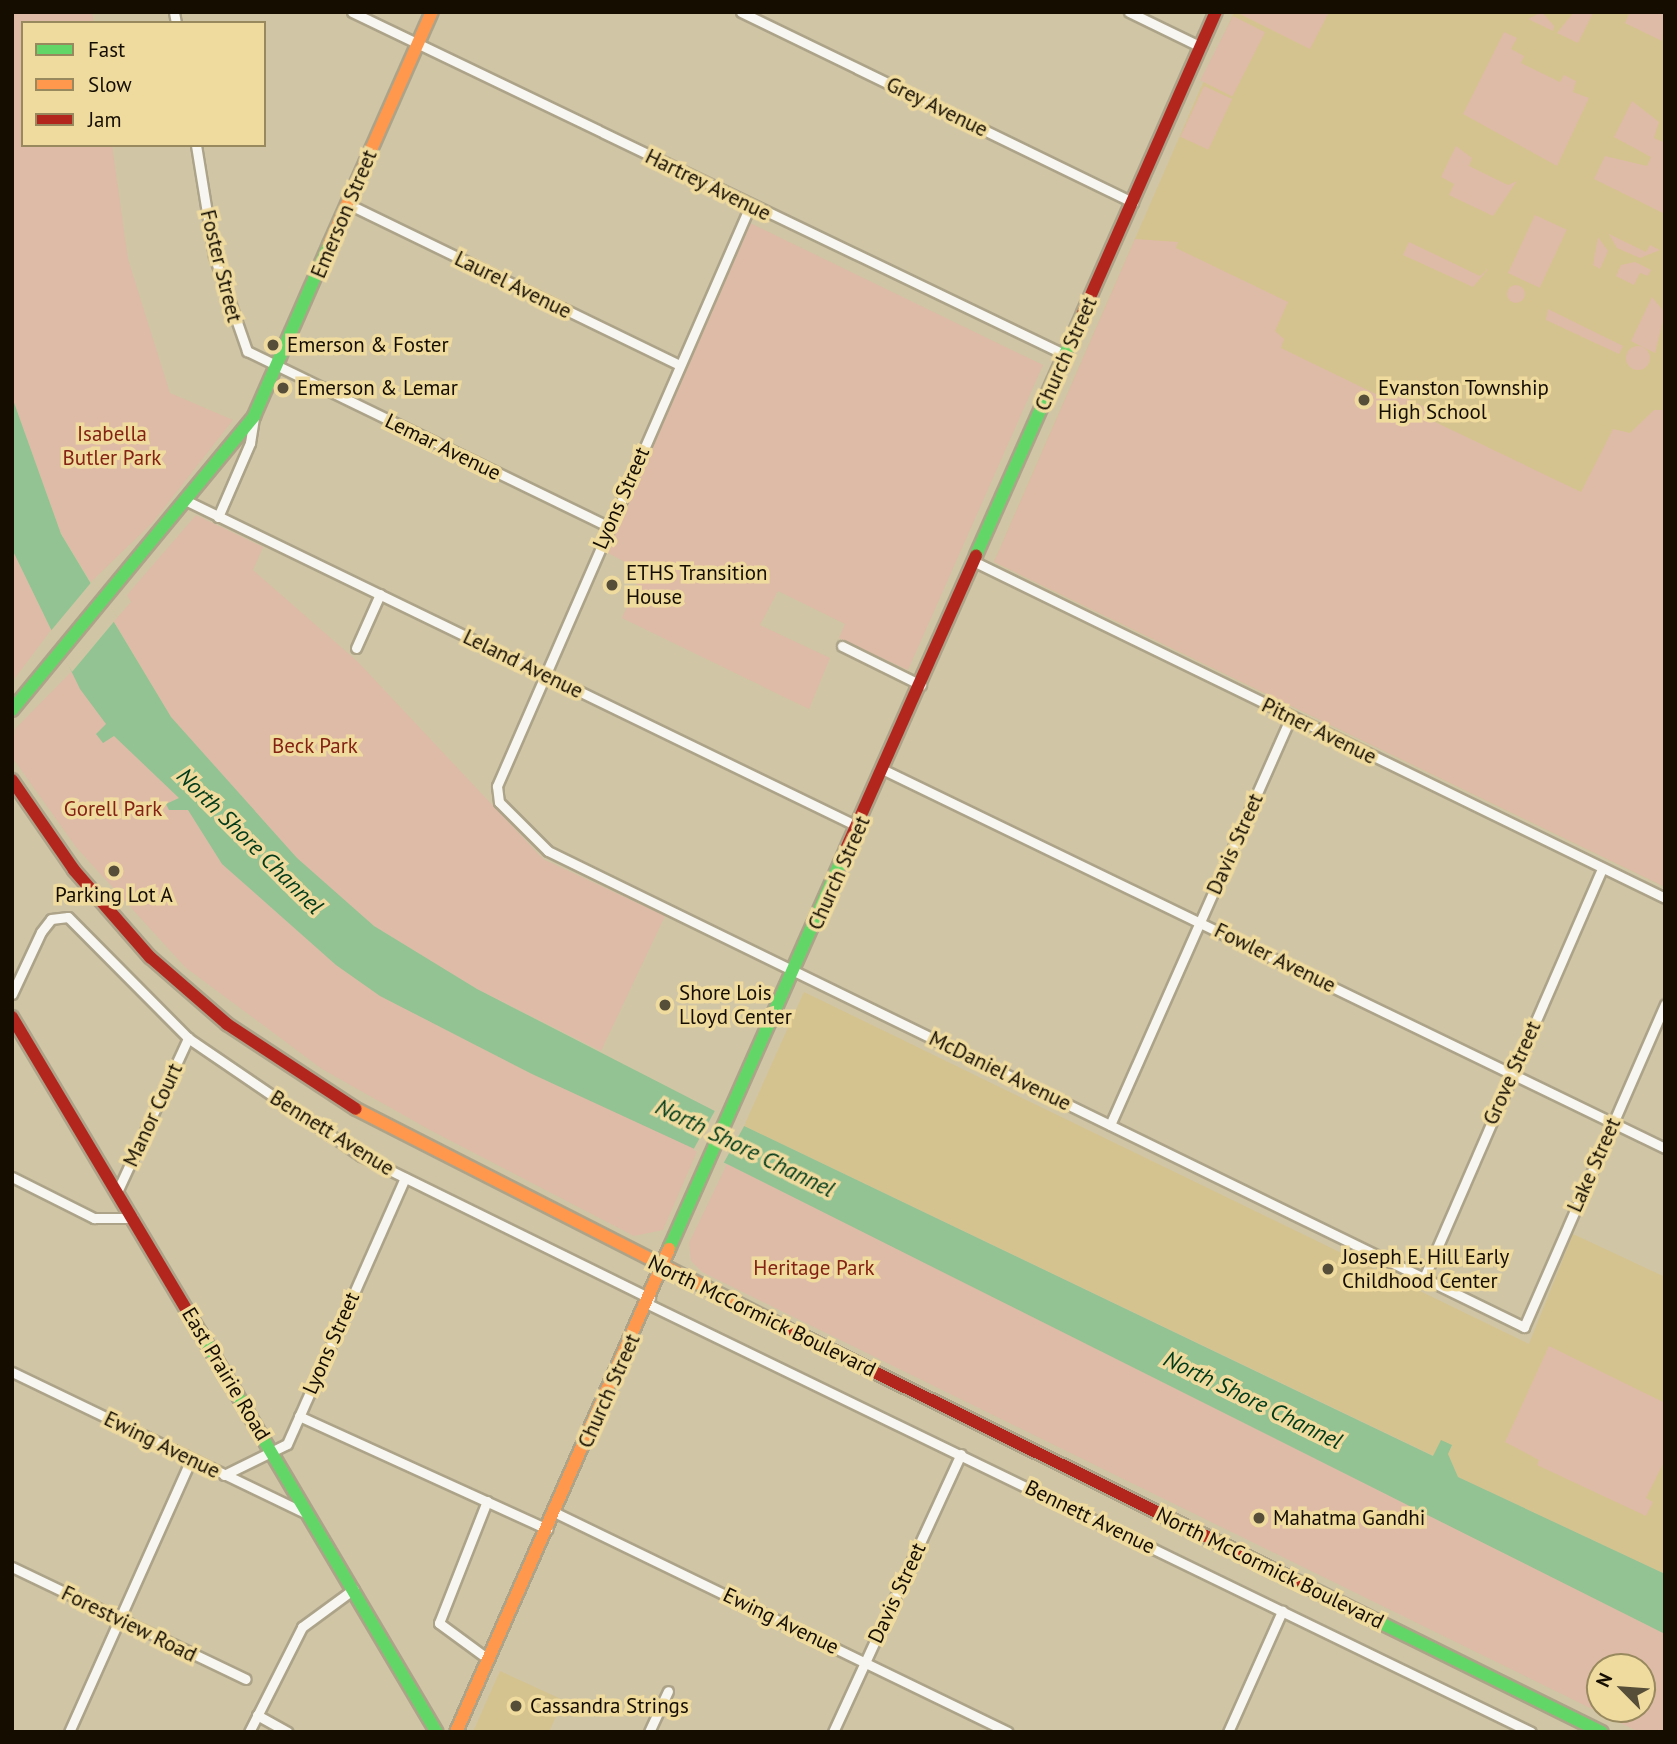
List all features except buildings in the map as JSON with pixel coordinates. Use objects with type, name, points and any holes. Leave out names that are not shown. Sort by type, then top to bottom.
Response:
[{"type":"street","name":"Hartrey Avenue","points":[[352,12],[750,206],[1066,355]]},
{"type":"street","name":"Emerson Street","points":[[12,710],[187,501],[254,416],[278,367],[432,12]]},
{"type":"street","name":"Grey Avenue","points":[[741,12],[1133,201]]},
{"type":"street","points":[[1129,12],[1201,47]]},
{"type":"street","name":"Church Street","points":[[456,1732],[796,971],[1216,12]]},
{"type":"street","name":"Foster Street","points":[[196,147],[214,256],[239,338],[247,351],[278,367]]},
{"type":"street","name":"Laurel Avenue","points":[[348,204],[679,365]]},
{"type":"street","name":"Lyons Street","points":[[496,792],[543,674],[750,206]]},
{"type":"street","name":"Lemar Avenue","points":[[278,367],[609,527]]},
{"type":"street","name":"Emerson Street","points":[[218,517],[250,443],[254,416]]},
{"type":"street","name":"Leland Avenue","points":[[187,501],[859,827]]},
{"type":"street","name":"Pitner Avenue","points":[[975,562],[1665,898]]},
{"type":"street","points":[[356,648],[380,594]]},
{"type":"street","points":[[842,646],[921,685]]},
{"type":"street","name":"Davis Street","points":[[1110,1125],[1291,718]]},
{"type":"street","name":"Fowler Avenue","points":[[884,770],[1665,1147]]},
{"type":"street","name":"North McCormick Boulevard","points":[[12,780],[122,928],[238,1032],[318,1089],[664,1268],[1602,1732]]},
{"type":"street","points":[[12,792],[26,800]]},
{"type":"street","name":"McDaniel Avenue","points":[[496,792],[548,851],[1524,1326]]},
{"type":"street","name":"Grove Street","points":[[1423,1278],[1602,868]]},
{"type":"street","name":"Bennett Avenue","points":[[12,994],[51,919],[68,917],[188,1038],[405,1178],[649,1301],[1531,1732]]},
{"type":"street","name":"Lake Street","points":[[1524,1326],[1665,1004]]},
{"type":"street","name":"East Prairie Road","points":[[12,1017],[438,1732]]},
{"type":"street","name":"Manor Court","points":[[117,1192],[188,1038]]},
{"type":"street","points":[[12,1177],[94,1218],[132,1218]]},
{"type":"street","name":"Lyons Street","points":[[224,1475],[287,1444],[405,1178]]},
{"type":"street","name":"Ewing Avenue","points":[[12,1372],[312,1517]]},
{"type":"street","points":[[299,1416],[547,1529]]},
{"type":"street","name":"Davis Street","points":[[833,1732],[961,1454]]},
{"type":"street","points":[[69,1732],[191,1459]]},
{"type":"street","points":[[486,1501],[439,1623],[488,1659]]},
{"type":"street","name":"Ewing Avenue","points":[[554,1512],[1008,1732]]},
{"type":"street","name":"Forestview Road","points":[[12,1567],[246,1679]]},
{"type":"street","points":[[249,1732],[310,1617],[354,1588]]},
{"type":"street","points":[[1228,1732],[1282,1611]]},
{"type":"street","points":[[649,1732],[668,1691]]},
{"type":"street","points":[[257,1715],[288,1732]]},
{"type":"shaded area","name":"Evanston Township High School","points":[[1234,12],[1665,12],[1665,887],[994,562]]},
{"type":"shaded area","points":[[804,992],[1529,1344],[1573,1234],[1665,1277],[1665,1574],[1458,1477],[1448,1454],[1452,1446],[1441,1441],[1434,1456],[744,1126]]},
{"type":"shaded area","points":[[500,1671],[563,1700],[549,1732],[473,1732]]},
{"type":"green space","name":"Isabella Butler Park","points":[[12,12],[92,12],[94,21],[21,21],[21,147],[112,147],[128,259],[170,393],[233,420],[152,523],[91,582],[61,533],[12,397]]},
{"type":"green space","points":[[1236,12],[1329,12],[1310,49]]},
{"type":"green space","points":[[1542,12],[1554,26],[1553,31],[1528,19]]},
{"type":"green space","points":[[1574,12],[1593,13],[1578,43],[1557,33]]},
{"type":"green space","points":[[1630,12],[1665,12],[1662,41],[1625,23]]},
{"type":"green space","points":[[1233,16],[1265,32],[1232,96],[1200,80]]},
{"type":"green space","points":[[1504,32],[1517,38],[1511,49],[1524,56],[1521,63],[1560,82],[1564,75],[1576,81],[1573,92],[1589,98],[1557,166],[1463,114]]},
{"type":"green space","points":[[1204,86],[1232,99],[1208,150],[1180,137]]},
{"type":"green space","points":[[1632,101],[1659,122],[1654,138],[1665,143],[1665,214],[1594,179],[1605,156],[1647,166],[1651,157],[1614,137]]},
{"type":"green space","points":[[1456,146],[1472,158],[1469,166],[1508,185],[1517,181],[1493,216],[1449,195],[1454,184],[1441,177]]},
{"type":"green space","points":[[1535,215],[1567,230],[1540,288],[1508,273]]},
{"type":"green space","points":[[750,223],[1043,365],[908,670],[839,638],[845,624],[778,591],[760,625],[830,658],[809,709],[622,618],[642,571],[606,552]]},
{"type":"green space","points":[[1609,234],[1646,252],[1650,245],[1660,250],[1640,258],[1617,248]]},
{"type":"green space","points":[[1598,237],[1608,251],[1600,269],[1593,265]]},
{"type":"green space","points":[[1135,239],[1178,242],[1176,248],[1288,302],[1275,331],[1284,339],[1281,348],[1384,398],[1391,391],[1435,412],[1433,421],[1581,492],[1613,429],[1630,433],[1654,410],[1665,410],[1665,887],[994,562]]},
{"type":"green space","points":[[1409,242],[1480,276],[1490,267],[1473,287],[1403,255]]},
{"type":"green space","points":[[1635,262],[1651,270],[1648,276],[1640,273],[1634,285],[1616,276],[1621,265]]},
{"type":"green space","points":[[1516,285],[1522,288],[1525,294],[1522,300],[1516,303],[1510,300],[1507,294],[1510,288]]},
{"type":"green space","points":[[1652,297],[1665,313],[1655,353],[1631,341]]},
{"type":"green space","points":[[1548,309],[1623,346],[1619,354],[1546,320]]},
{"type":"green space","points":[[1638,346],[1646,350],[1650,358],[1646,366],[1638,370],[1630,366],[1626,358],[1630,350]]},
{"type":"green space","name":"Beck Park","points":[[196,515],[263,547],[253,570],[357,661],[543,859],[665,916],[601,1051],[477,989],[374,926],[297,858],[171,717],[114,621],[131,602],[127,595]]},
{"type":"green space","points":[[12,549],[51,630],[12,682]]},
{"type":"green space","name":"Gorell Park","points":[[74,669],[107,724],[96,734],[103,742],[114,736],[179,798],[166,804],[188,810],[222,864],[336,965],[380,996],[532,1074],[698,1149],[663,1230],[634,1236],[430,1130],[322,1069],[185,967],[76,847],[12,757],[15,729]]},
{"type":"green space","name":"Heritage Park","points":[[727,1164],[1665,1634],[1665,1732],[1639,1732],[1621,1723],[1656,1723],[1656,1653],[1586,1653],[1586,1706],[702,1272],[691,1261],[689,1243]]},
{"type":"green space","points":[[1549,1346],[1665,1403],[1665,1460],[1646,1498],[1653,1502],[1646,1516],[1537,1465],[1539,1460],[1505,1442]]},
{"type":"water","name":"North Shore Channel","points":[[12,397],[61,534],[171,717],[297,858],[374,926],[477,989],[744,1126],[1433,1456],[1441,1440],[1452,1445],[1448,1454],[1458,1477],[1665,1574],[1665,1634],[727,1164],[532,1074],[380,996],[336,965],[222,864],[188,810],[169,810],[166,804],[179,798],[114,736],[103,743],[96,734],[106,724],[80,689],[12,549]]},
{"type":"pier","points":[[94,579],[117,618],[72,672],[49,633]]},
{"type":"pier","points":[[717,1107],[746,1123],[722,1166],[693,1150]]},
{"type":"traffic: fast","points":[[12,710],[254,416],[329,245]]},
{"type":"traffic: fast","points":[[976,555],[1083,313]]},
{"type":"traffic: fast","points":[[669,1249],[846,849]]},
{"type":"traffic: fast","points":[[200,1332],[437,1732]]},
{"type":"traffic: fast","points":[[1296,1581],[1602,1732]]},
{"type":"traffic: slow","points":[[329,245],[432,12]]},
{"type":"traffic: slow","points":[[356,1109],[786,1328]]},
{"type":"traffic: slow","points":[[456,1732],[669,1249]]},
{"type":"traffic: jam","points":[[1083,313],[1216,12]]},
{"type":"traffic: jam","points":[[846,849],[976,555]]},
{"type":"traffic: jam","points":[[12,780],[74,870],[150,957],[227,1024],[356,1109]]},
{"type":"traffic: jam","points":[[12,1017],[200,1332]]},
{"type":"traffic: jam","points":[[786,1328],[1296,1581]]},
{"type":"place","name":"Emerson & Foster","points":[[273,345]]},
{"type":"place","name":"Emerson & Lemar","points":[[283,388]]},
{"type":"place","name":"Evanston Township High School","points":[[1364,400]]},
{"type":"place","name":"ETHS Transition House","points":[[612,585]]},
{"type":"place","name":"Parking Lot A","points":[[114,871]]},
{"type":"place","name":"Shore Lois Lloyd Center","points":[[665,1005]]},
{"type":"place","name":"Joseph E. Hill Early Childhood Center","points":[[1328,1269]]},
{"type":"place","name":"Mahatma Gandhi","points":[[1259,1518]]},
{"type":"place","name":"Cassandra Strings","points":[[516,1706]]}]
